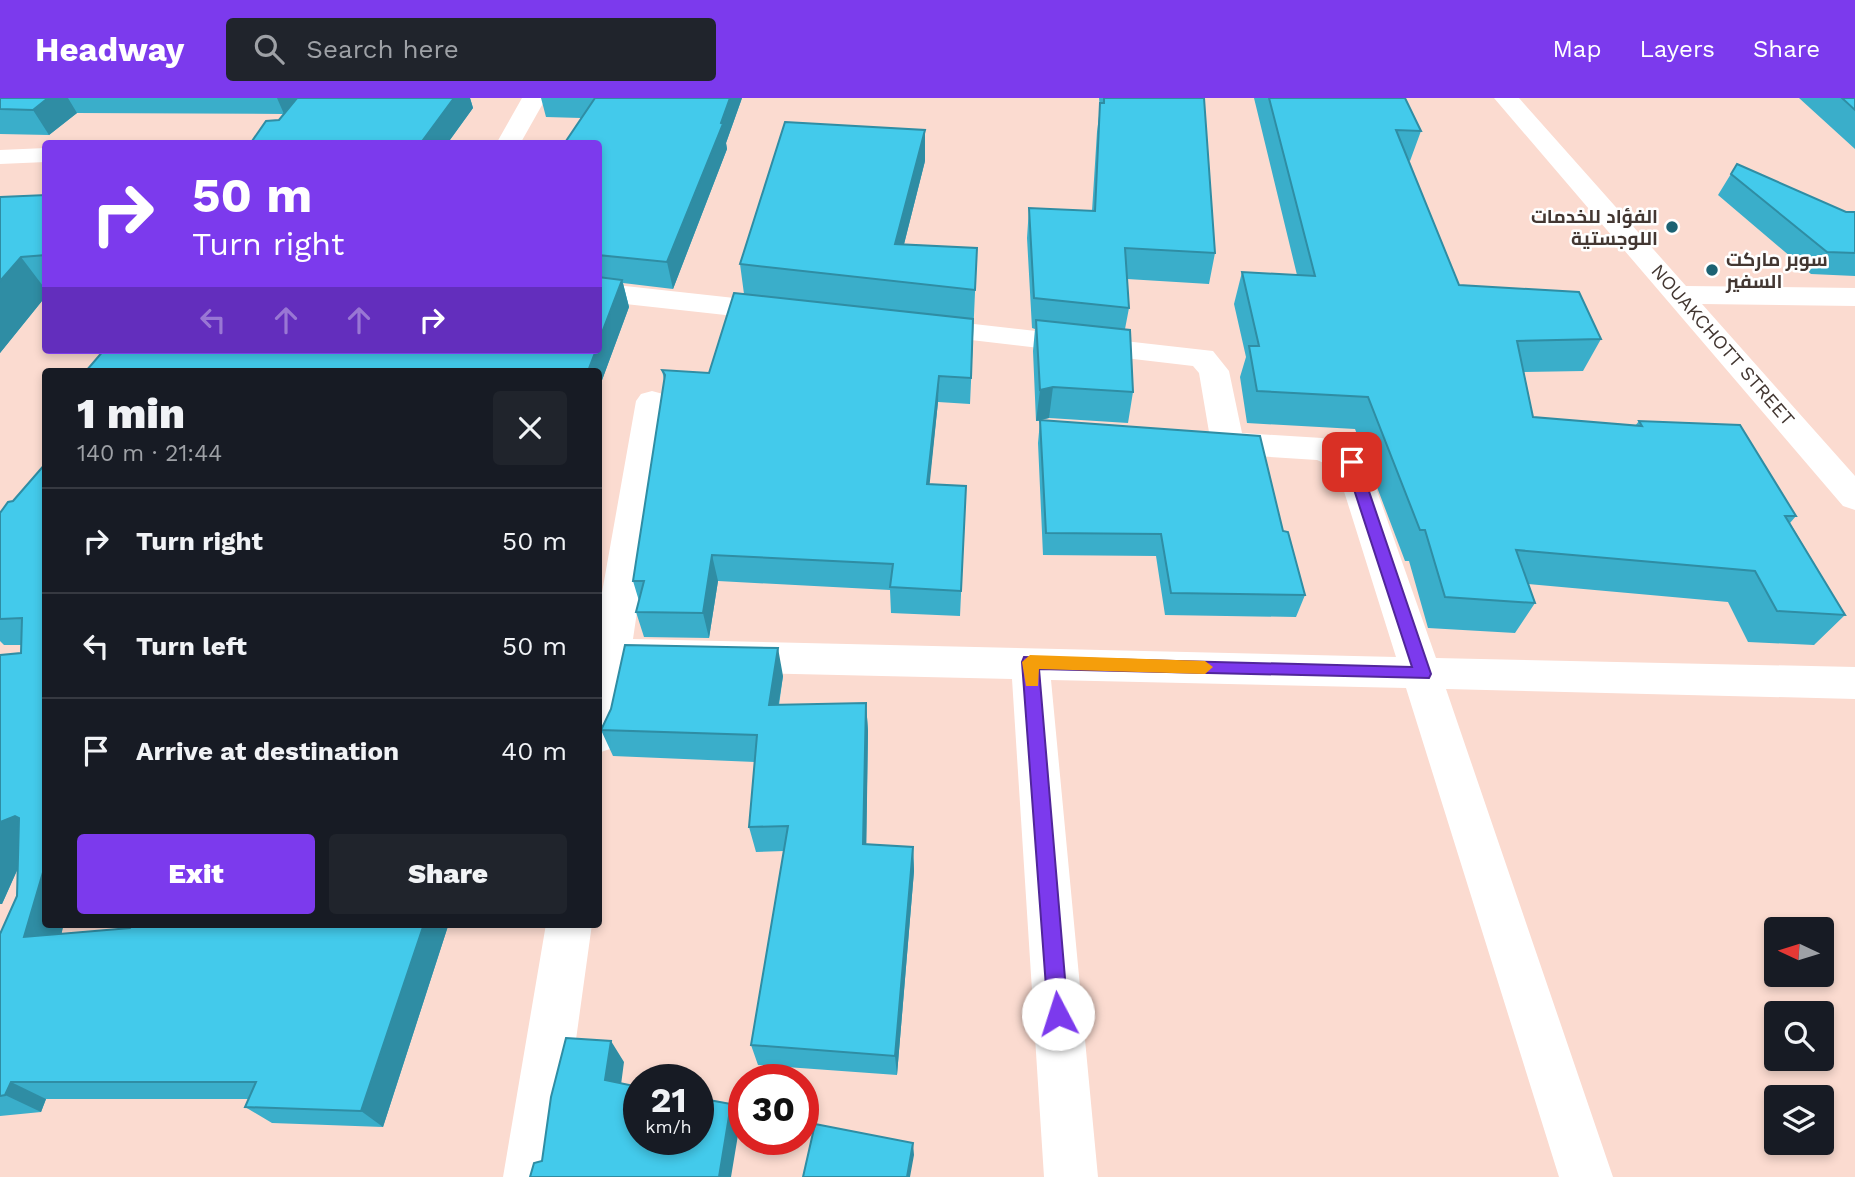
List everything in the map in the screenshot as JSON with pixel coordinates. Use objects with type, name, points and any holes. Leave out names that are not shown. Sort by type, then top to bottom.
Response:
[{"type":"street","points":[[510,140],[534,98]]},
{"type":"street","name":"NOUAKCHOTT STREET","points":[[1506,98],[1855,498]]},
{"type":"street","points":[[0,157],[42,155]]},
{"type":"street","points":[[602,292],[807,315]]},
{"type":"street","points":[[1680,295],[1855,297]]},
{"type":"street","points":[[891,324],[1202,358],[1214,372],[1227,443]]},
{"type":"street","points":[[602,689],[605,654],[652,401]]},
{"type":"street","points":[[1172,440],[1322,449],[1352,462],[1586,1177]]},
{"type":"street","points":[[605,654],[1855,683]]},
{"type":"street","points":[[1030,662],[1071,1177]]},
{"type":"street","points":[[530,1177],[568,928]]},
{"type":"building","points":[[0,98],[48,98],[33,110],[0,109]]},
{"type":"building","points":[[297,98],[454,98],[423,140],[253,140],[266,121],[279,120]]},
{"type":"building","points":[[595,98],[730,98],[721,123],[723,124],[667,262],[602,255],[602,140],[567,140]]},
{"type":"building","points":[[1104,98],[1204,98],[1215,253],[1125,248],[1129,308],[1034,298],[1029,208],[1095,211],[1100,103],[1104,103]]},
{"type":"building","points":[[1269,98],[1405,98],[1421,131],[1396,130],[1459,285],[1579,292],[1601,339],[1517,341],[1533,417],[1642,426],[1639,421],[1740,425],[1796,516],[1785,516],[1845,615],[1777,611],[1755,571],[1516,550],[1535,603],[1445,597],[1425,530],[1420,530],[1368,397],[1257,391],[1249,346],[1259,346],[1242,272],[1315,276]]},
{"type":"building","points":[[1842,98],[1855,98],[1855,110]]},
{"type":"building","points":[[785,122],[925,130],[895,244],[977,248],[975,290],[740,264]]},
{"type":"building","points":[[1737,164],[1846,212],[1855,212],[1855,253],[1827,252],[1731,174]]},
{"type":"building","points":[[42,195],[42,255],[21,257],[0,281],[0,197]]},
{"type":"building","points":[[602,278],[622,280],[602,332]]},
{"type":"building","points":[[734,293],[973,319],[971,378],[939,376],[927,484],[966,486],[961,591],[890,587],[893,564],[712,555],[703,613],[636,612],[644,581],[633,581],[665,375],[662,370],[709,373]]},
{"type":"building","points":[[1036,320],[1130,330],[1133,392],[1053,387],[1040,390]]},
{"type":"building","points":[[101,354],[594,354],[589,368],[89,368]]},
{"type":"building","points":[[1040,420],[1260,436],[1283,531],[1288,532],[1305,595],[1171,593],[1161,534],[1046,533]]},
{"type":"building","points":[[42,468],[42,876],[24,937],[130,928],[423,928],[361,1111],[245,1107],[256,1082],[11,1082],[5,1095],[0,1096],[0,934],[17,896],[19,818],[15,816],[0,822],[0,655],[21,653],[22,618],[0,619],[0,513],[8,502],[13,501]]},
{"type":"building","points":[[625,645],[778,648],[769,705],[866,703],[863,844],[913,847],[895,1056],[751,1045],[788,826],[749,827],[757,735],[602,730],[611,709]]},
{"type":"building","points":[[566,1038],[611,1041],[605,1080],[623,1084],[623,1155],[714,1155],[714,1101],[728,1103],[728,1122],[719,1177],[530,1177],[534,1163],[542,1161],[551,1097]]},
{"type":"building","points":[[819,1125],[913,1143],[907,1177],[803,1177],[808,1155],[819,1155]]},
{"type":"slow traffic","points":[[1032,681],[1030,662],[1205,667]]},
{"type":"place","name":"الفؤاد للخدمات اللوجستية","points":[[1672,227]]},
{"type":"place","name":"سوبر ماركت السفير","points":[[1712,270]]},
{"type":"route","points":[[1058,1014],[1030,662],[1423,674],[1352,462]]}]
